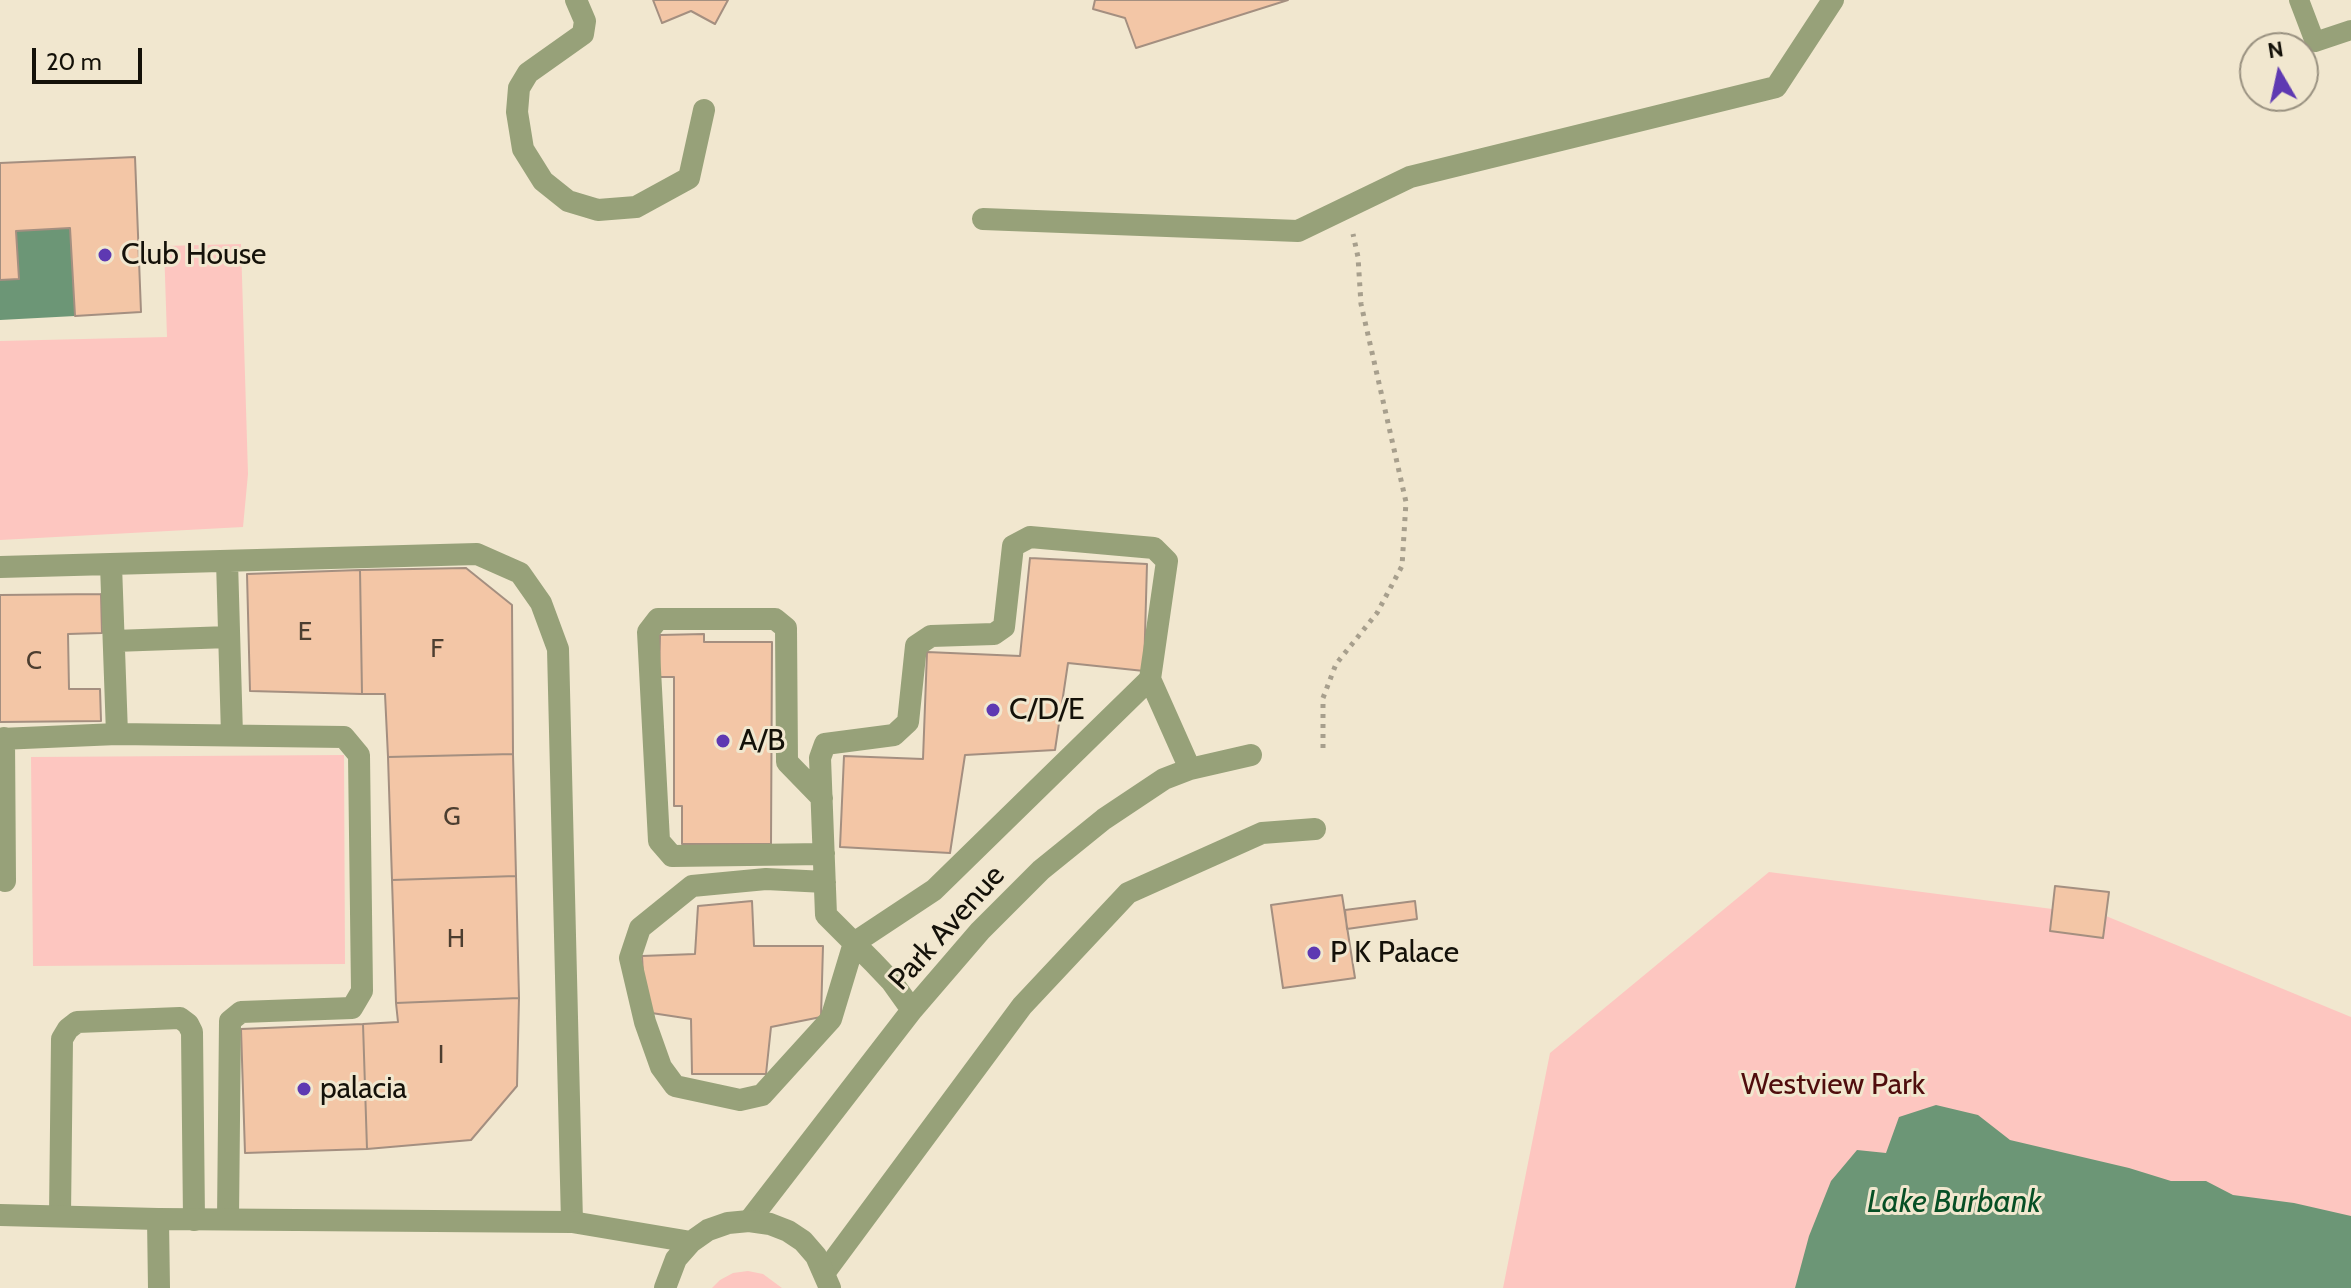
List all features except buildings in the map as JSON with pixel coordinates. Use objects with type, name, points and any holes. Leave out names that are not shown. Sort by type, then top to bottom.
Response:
[{"type":"street","points":[[576,0],[585,21],[583,34],[528,73],[519,88],[517,112],[523,149],[543,181],[568,201],[598,210],[636,207],[689,178],[704,110]]},
{"type":"street","points":[[983,219],[1298,231],[1410,177],[1776,87],[1833,0]]},
{"type":"street","points":[[912,1010],[892,982],[826,915],[820,758],[825,744],[894,735],[908,722],[916,646],[931,636],[994,634],[1004,627],[1013,546],[1030,537],[1154,548],[1167,561],[1150,679],[1190,769]]},
{"type":"street","points":[[0,567],[477,554],[520,573],[541,603],[558,649],[572,1222]]},
{"type":"street","points":[[227,561],[232,735]]},
{"type":"street","points":[[111,565],[117,734]]},
{"type":"street","points":[[822,798],[787,762],[786,628],[775,619],[658,619],[648,632],[659,841],[672,856],[824,854]]},
{"type":"street","points":[[114,641],[229,637]]},
{"type":"street","points":[[825,882],[766,879],[692,886],[640,928],[630,958],[645,1022],[661,1067],[675,1086],[740,1100],[762,1095],[831,1019],[854,943],[934,890],[1150,679]]},
{"type":"street","points":[[5,881],[2,738],[117,734],[344,737],[359,755],[362,991],[352,1008],[241,1012],[230,1021],[228,1219]]},
{"type":"street","name":"Park Avenue","points":[[749,1221],[912,1010],[980,931],[1041,870],[1104,819],[1164,779],[1190,769],[1251,755]]},
{"type":"street","points":[[665,1288],[676,1259],[691,1242],[708,1230],[728,1223],[749,1221],[770,1224],[803,1241],[816,1256],[828,1280],[1022,1006],[1128,893],[1262,833],[1315,829]]},
{"type":"street","points":[[60,1216],[62,1039],[68,1029],[77,1022],[180,1018],[192,1032],[194,1220]]},
{"type":"street","points":[[0,1215],[194,1220],[572,1222],[691,1242]]},
{"type":"street","points":[[158,1219],[159,1288]]},
{"type":"lane","points":[[2299,0],[2315,42],[2351,30]]},
{"type":"path","points":[[1323,748],[1323,698],[1336,664],[1377,613],[1402,566],[1406,502],[1361,304],[1358,257],[1347,209]]},
{"type":"green space","points":[[241,244],[248,474],[243,527],[0,540],[0,341],[167,337],[164,246]]},
{"type":"green space","points":[[344,755],[345,964],[33,966],[31,757]]},
{"type":"green space","name":"Westview Park","points":[[1769,872],[2106,916],[2351,1017],[2351,1288],[1503,1288],[1550,1053]]},
{"type":"green space","points":[[748,1271],[763,1274],[782,1288],[712,1288],[733,1273]]},
{"type":"water","points":[[70,228],[75,316],[0,320],[0,280],[19,279],[16,231]]},
{"type":"water","name":"Lake Burbank","points":[[1936,1105],[1978,1115],[2010,1140],[2171,1181],[2206,1181],[2233,1195],[2294,1203],[2351,1216],[2351,1288],[1795,1288],[1809,1236],[1831,1181],[1857,1150],[1886,1153],[1899,1117]]},
{"type":"place","name":"Club House","points":[[105,255]]},
{"type":"place","name":"C/D/E","points":[[993,710]]},
{"type":"place","name":"A/B","points":[[723,741]]},
{"type":"place","name":"P K Palace","points":[[1314,953]]},
{"type":"place","name":"palacia","points":[[304,1089]]}]
